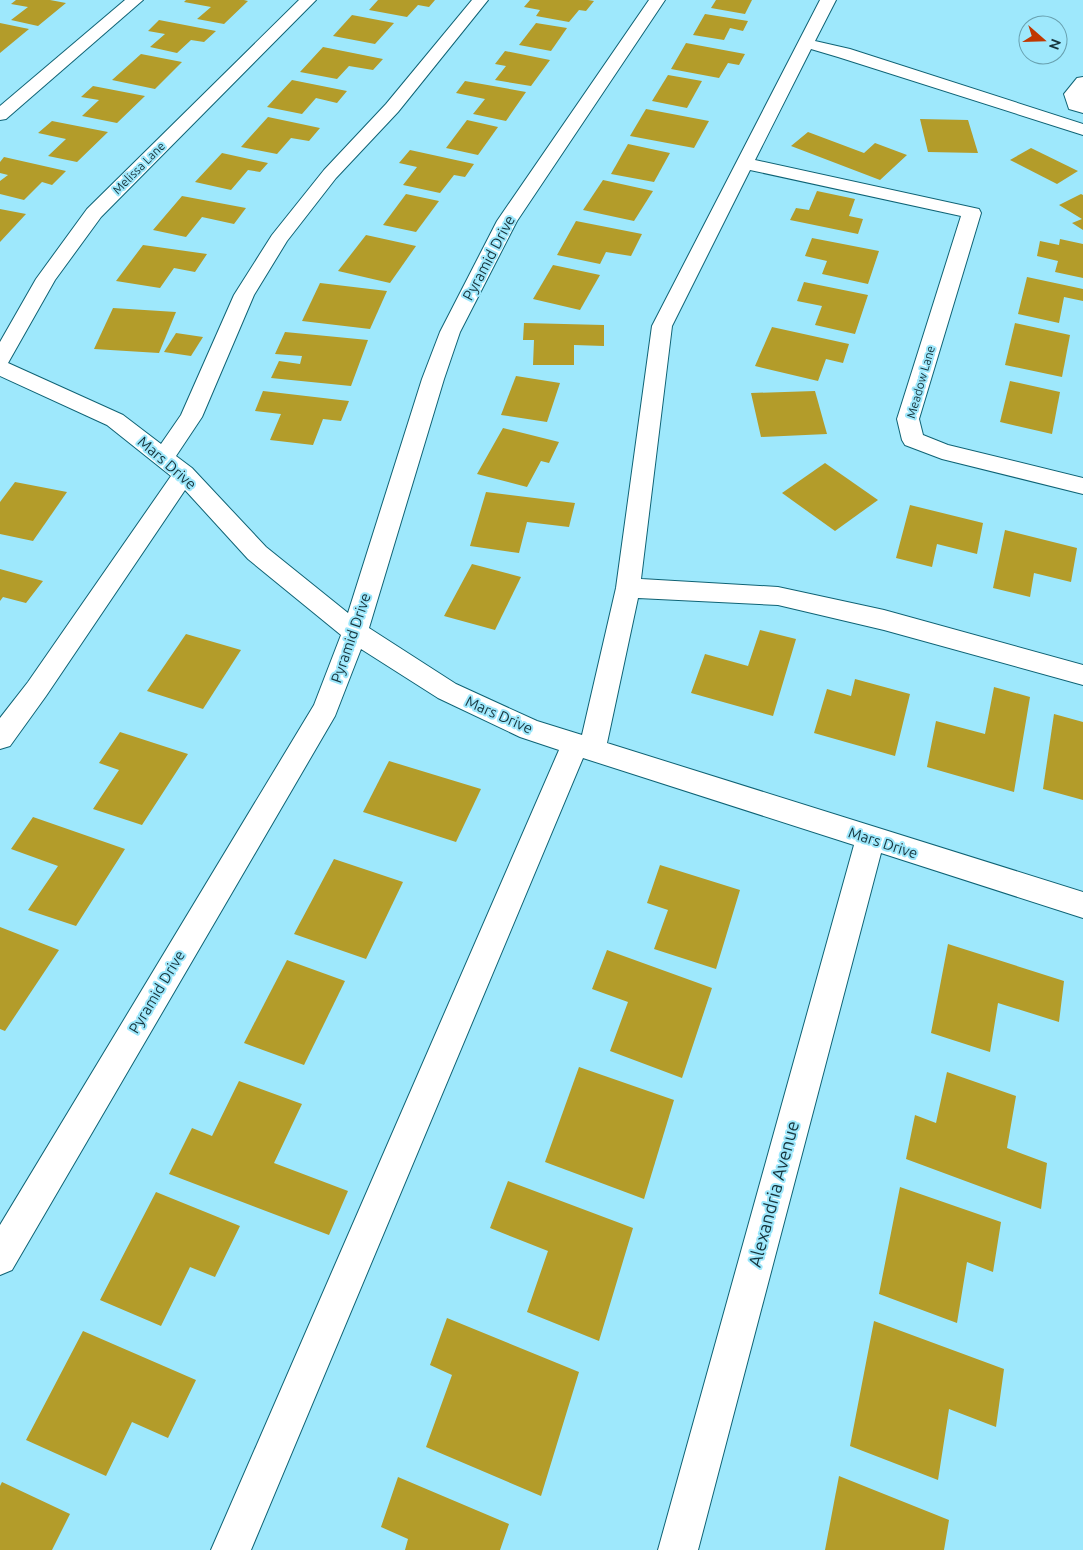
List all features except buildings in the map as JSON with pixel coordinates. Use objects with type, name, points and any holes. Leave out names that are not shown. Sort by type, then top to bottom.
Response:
[{"type":"street","points":[[0,114],[135,0]]},
{"type":"street","name":"Melissa Lane","points":[[0,360],[46,279],[94,213],[308,0]]},
{"type":"street","points":[[163,458],[191,417],[244,295],[279,239],[330,174],[392,108],[480,0]]},
{"type":"street","name":"Pyramid Drive","points":[[0,1258],[326,708],[355,632],[433,378],[450,332],[507,221],[657,0]]},
{"type":"street","points":[[231,1550],[583,747],[628,588],[662,326],[828,0]]},
{"type":"street","points":[[805,43],[844,53],[1083,130]]},
{"type":"street","points":[[1083,82],[1073,94],[1075,105],[1083,108]]},
{"type":"street","name":"Meadow Lane","points":[[744,163],[972,213],[908,419],[913,440],[942,451],[1083,486]]},
{"type":"street","name":"Mars Drive","points":[[0,368],[116,420],[184,474],[257,553],[355,632],[447,690],[528,729],[1083,905]]},
{"type":"street","points":[[0,738],[43,681],[184,474]]},
{"type":"street","points":[[628,588],[778,596],[884,620],[1083,675]]},
{"type":"street","name":"Alexandria Avenue","points":[[678,1550],[870,839]]}]
